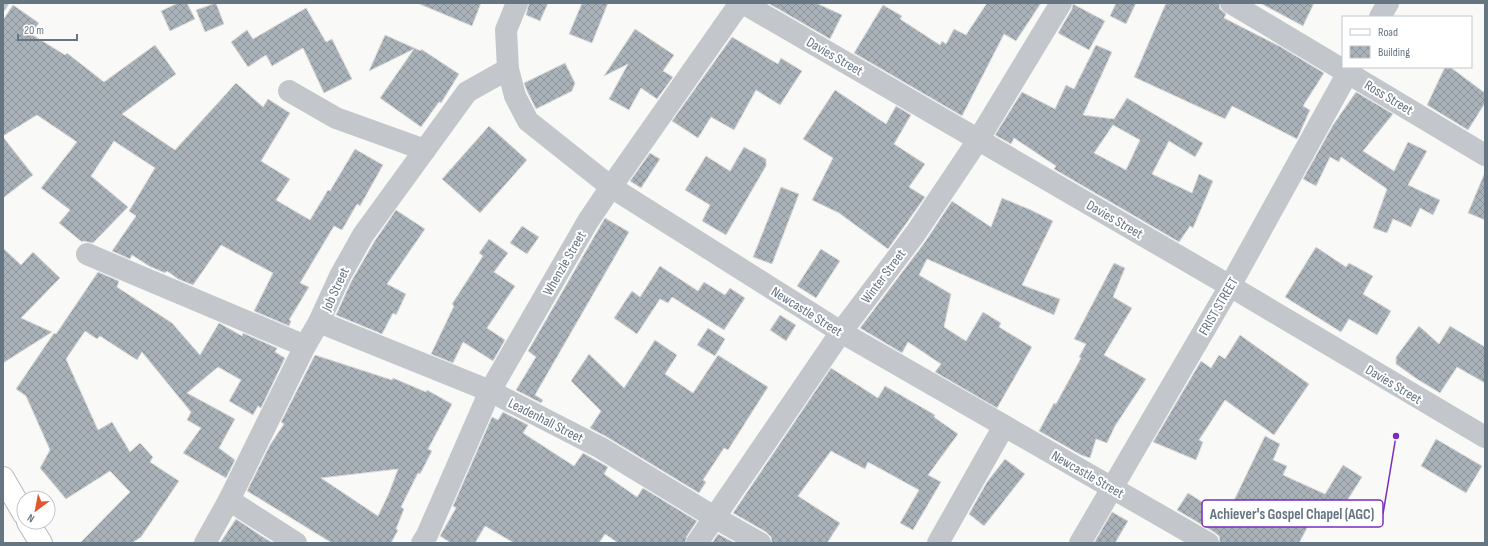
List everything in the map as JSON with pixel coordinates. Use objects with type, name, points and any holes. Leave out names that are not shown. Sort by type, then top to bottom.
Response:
[{"type":"main road","points":[[3,478],[16,500]]},
{"type":"main road","points":[[33,530],[41,543]]},
{"type":"street","name":"Newcastle Street","points":[[517,3],[506,30],[508,69],[515,96],[528,121],[611,187],[841,332],[1208,543]]},
{"type":"street","name":"Whenzle Street","points":[[422,543],[427,535],[490,391],[588,221],[740,3]]},
{"type":"street","name":"Davies Street","points":[[743,3],[1230,286],[1485,437]]},
{"type":"street","name":"Winter Street","points":[[696,543],[841,332],[915,234],[978,140],[1061,3]]},
{"type":"street","name":"Ross Street","points":[[1230,3],[1342,66]]},
{"type":"street","points":[[1381,16],[1388,3]]},
{"type":"street","name":"Job Street","points":[[205,543],[229,500],[305,346],[320,322],[340,276],[363,235],[467,92],[508,69]]},
{"type":"street","name":"Ross Street","points":[[1349,70],[1485,155]]},
{"type":"street","name":"FRIST STREET","points":[[1080,543],[1230,286],[1349,70]]},
{"type":"street","points":[[289,91],[336,118],[425,150]]},
{"type":"street","points":[[87,254],[305,346]]},
{"type":"street","name":"Leadenhall Street","points":[[320,322],[490,391],[601,448],[714,517],[760,543]]},
{"type":"street","points":[[938,543],[1004,426]]},
{"type":"street","points":[[229,500],[296,543]]},
{"type":"building","points":[[178,3],[187,3],[195,19],[170,31],[161,11]]},
{"type":"building","points":[[216,3],[224,24],[205,32],[196,10]]},
{"type":"building","points":[[417,3],[481,3],[472,26]]},
{"type":"building","points":[[529,3],[548,3],[540,21],[526,15]]},
{"type":"building","points":[[582,3],[608,3],[592,43],[569,34]]},
{"type":"building","points":[[768,3],[816,3],[842,15],[830,39]]},
{"type":"building","points":[[987,3],[1041,3],[1016,41],[1004,34],[962,116],[854,53],[883,5],[902,16],[900,19],[940,45],[942,41],[946,44],[954,29],[966,35]]},
{"type":"building","points":[[1116,3],[1136,3],[1126,24],[1110,16]]},
{"type":"building","points":[[1166,3],[1219,3],[1220,9],[1226,14],[1224,18],[1281,47],[1324,73],[1303,106],[1310,110],[1297,139],[1232,106],[1225,119],[1134,77]]},
{"type":"building","points":[[1260,3],[1314,3],[1303,26]]},
{"type":"building","points":[[1073,4],[1105,21],[1089,50],[1058,33],[1072,9]]},
{"type":"building","points":[[13,5],[39,23],[31,34],[65,55],[67,53],[104,82],[155,45],[176,74],[122,114],[175,150],[236,83],[263,107],[268,99],[290,113],[261,161],[290,179],[276,200],[310,220],[328,190],[330,191],[355,149],[383,165],[360,206],[357,204],[342,230],[334,226],[300,283],[309,287],[289,320],[291,321],[289,326],[254,311],[273,273],[221,245],[193,285],[178,279],[167,271],[165,273],[149,266],[132,255],[130,259],[112,251],[136,216],[129,211],[155,168],[114,141],[91,176],[128,207],[93,243],[82,242],[59,223],[70,210],[41,188],[77,142],[37,115],[3,136],[3,20]]},
{"type":"building","points":[[306,8],[326,42],[332,39],[352,79],[324,93],[303,48],[272,66],[266,55],[248,67],[231,42],[247,30],[253,39]]},
{"type":"building","points":[[635,29],[674,55],[663,71],[673,77],[657,99],[641,88],[629,110],[609,99],[628,64],[604,76]]},
{"type":"building","points":[[385,35],[421,51],[421,49],[459,74],[441,103],[439,102],[421,127],[380,98],[414,49],[369,71]]},
{"type":"building","points":[[732,37],[778,64],[781,58],[802,71],[780,105],[756,90],[734,130],[711,117],[698,138],[672,121]]},
{"type":"building","points":[[1096,45],[1112,52],[1083,115],[1114,119],[1127,98],[1203,143],[1195,157],[1169,141],[1152,174],[1192,193],[1199,174],[1213,181],[1193,228],[1190,226],[1179,242],[1054,169],[1056,166],[1014,138],[1011,144],[995,135],[1022,92],[1055,109],[1066,85],[1074,89]],"holes":[[[1113,125],[1140,140],[1126,170],[1094,153]]]},
{"type":"building","points":[[565,63],[575,83],[572,91],[536,109],[524,83]]},
{"type":"building","points":[[1445,68],[1451,68],[1485,93],[1485,103],[1468,130],[1427,105]]},
{"type":"building","points":[[835,90],[886,124],[896,106],[911,115],[894,144],[925,164],[909,187],[925,197],[888,249],[839,213],[812,200],[833,158],[803,139]]},
{"type":"building","points":[[1356,92],[1393,114],[1363,151],[1394,171],[1408,142],[1427,151],[1408,185],[1440,200],[1433,215],[1420,208],[1411,227],[1393,219],[1387,233],[1373,228],[1387,189],[1341,157],[1339,162],[1330,157],[1316,186],[1303,179],[1333,125]]},
{"type":"building","points":[[489,126],[527,160],[480,213],[442,179]]},
{"type":"building","points":[[3,137],[33,175],[3,198]]},
{"type":"building","points":[[744,147],[766,159],[766,166],[726,235],[702,221],[710,205],[685,190],[706,156],[730,171]]},
{"type":"building","points":[[650,153],[660,159],[641,188],[630,181]]},
{"type":"building","points":[[1485,172],[1485,220],[1468,213]]},
{"type":"building","points":[[781,187],[799,194],[772,264],[753,257]]},
{"type":"building","points":[[1002,198],[1053,221],[1022,285],[1060,299],[1054,315],[927,259],[919,275],[951,294],[944,327],[966,341],[983,312],[1001,323],[999,327],[1032,347],[997,408],[935,372],[941,364],[908,342],[902,353],[860,328],[925,242],[952,201],[991,227]]},
{"type":"building","points":[[396,210],[425,229],[387,284],[406,294],[396,315],[393,313],[382,334],[336,315],[351,282],[374,242]]},
{"type":"building","points":[[605,218],[629,232],[535,395],[543,400],[541,403],[516,390],[536,357],[528,351]]},
{"type":"building","points":[[522,226],[539,237],[527,254],[510,243]]},
{"type":"building","points":[[489,239],[508,253],[494,272],[515,286],[487,328],[505,340],[493,361],[463,342],[453,363],[431,354],[454,306],[452,304],[483,256],[479,253]]},
{"type":"building","points":[[1316,247],[1346,267],[1349,263],[1373,276],[1363,294],[1391,311],[1377,335],[1349,319],[1341,332],[1285,297]]},
{"type":"building","points":[[3,248],[21,265],[33,252],[60,278],[21,318],[52,332],[3,363]]},
{"type":"building","points":[[821,249],[840,261],[816,298],[797,286]]},
{"type":"building","points":[[1114,263],[1125,268],[1113,297],[1132,308],[1104,355],[1146,379],[1115,426],[1107,443],[1096,439],[1090,458],[1081,455],[1039,431],[1054,403],[1056,404],[1081,358],[1079,357],[1086,344],[1074,339]]},
{"type":"building","points":[[660,266],[698,291],[704,282],[725,295],[730,288],[745,298],[724,330],[672,297],[668,303],[660,299],[637,334],[614,318],[632,291],[640,297]]},
{"type":"building","points":[[98,272],[119,281],[117,287],[172,323],[200,355],[219,323],[242,336],[243,333],[277,348],[275,352],[285,358],[261,408],[258,406],[253,415],[229,401],[241,380],[218,367],[187,393],[235,419],[219,448],[235,460],[226,478],[183,453],[201,428],[187,420],[191,412],[142,352],[137,360],[100,336],[97,339],[85,331],[66,359],[98,430],[112,422],[130,452],[140,443],[153,457],[150,462],[179,481],[141,537],[132,543],[80,543],[130,492],[110,471],[66,499],[40,468],[50,450],[26,396],[16,389]]},
{"type":"building","points":[[780,315],[796,325],[786,341],[770,330]]},
{"type":"building","points":[[1419,326],[1439,344],[1450,326],[1485,347],[1485,383],[1457,367],[1440,393],[1396,364],[1396,357]]},
{"type":"building","points":[[708,328],[725,339],[715,356],[697,345]]},
{"type":"building","points":[[1240,335],[1309,384],[1274,435],[1225,400],[1199,440],[1203,442],[1196,460],[1153,442],[1201,361],[1211,368],[1219,355],[1225,359]]},
{"type":"building","points":[[655,340],[677,355],[665,374],[693,393],[718,355],[768,387],[728,450],[724,448],[703,480],[706,482],[699,493],[590,428],[601,411],[571,381],[589,354],[624,388]]},
{"type":"building","points":[[315,355],[392,380],[393,378],[426,392],[427,390],[452,404],[428,449],[432,451],[420,474],[418,473],[401,507],[404,509],[396,529],[398,530],[391,543],[332,543],[247,491],[270,445],[284,424],[281,422]],"holes":[[[398,469],[378,516],[321,478]]]},
{"type":"building","points":[[831,368],[878,398],[885,386],[935,415],[934,417],[958,434],[928,475],[941,482],[913,530],[900,523],[919,490],[868,462],[865,469],[831,451],[798,496],[840,523],[827,543],[772,543],[771,537],[766,532],[733,513]]},
{"type":"building","points":[[503,412],[528,425],[523,433],[574,466],[583,453],[608,467],[604,474],[637,497],[643,488],[697,521],[687,536],[685,543],[618,543],[605,534],[599,543],[514,543],[485,526],[475,543],[451,543],[440,536],[456,508],[453,506],[492,417],[498,420]]},
{"type":"building","points":[[1265,436],[1280,444],[1273,460],[1287,466],[1283,475],[1325,494],[1343,465],[1362,477],[1345,504],[1336,524],[1314,515],[1299,543],[1220,543],[1219,536],[1214,532],[1177,510],[1188,493],[1226,517]]},
{"type":"building","points":[[1436,439],[1482,466],[1466,493],[1421,466]]},
{"type":"building","points":[[1005,459],[1025,474],[984,526],[969,514],[987,482]]},
{"type":"building","points":[[1112,512],[1128,521],[1115,543],[1094,543]]},
{"type":"building","points":[[236,519],[263,537],[273,543],[220,543]]},
{"type":"building","points":[[718,534],[735,543],[712,543]]},
{"type":"waterway","points":[[3,8],[6,3]]},
{"type":"place","name":"Achiever's Gospel Chapel (AGC)","points":[[1396,436]]}]
